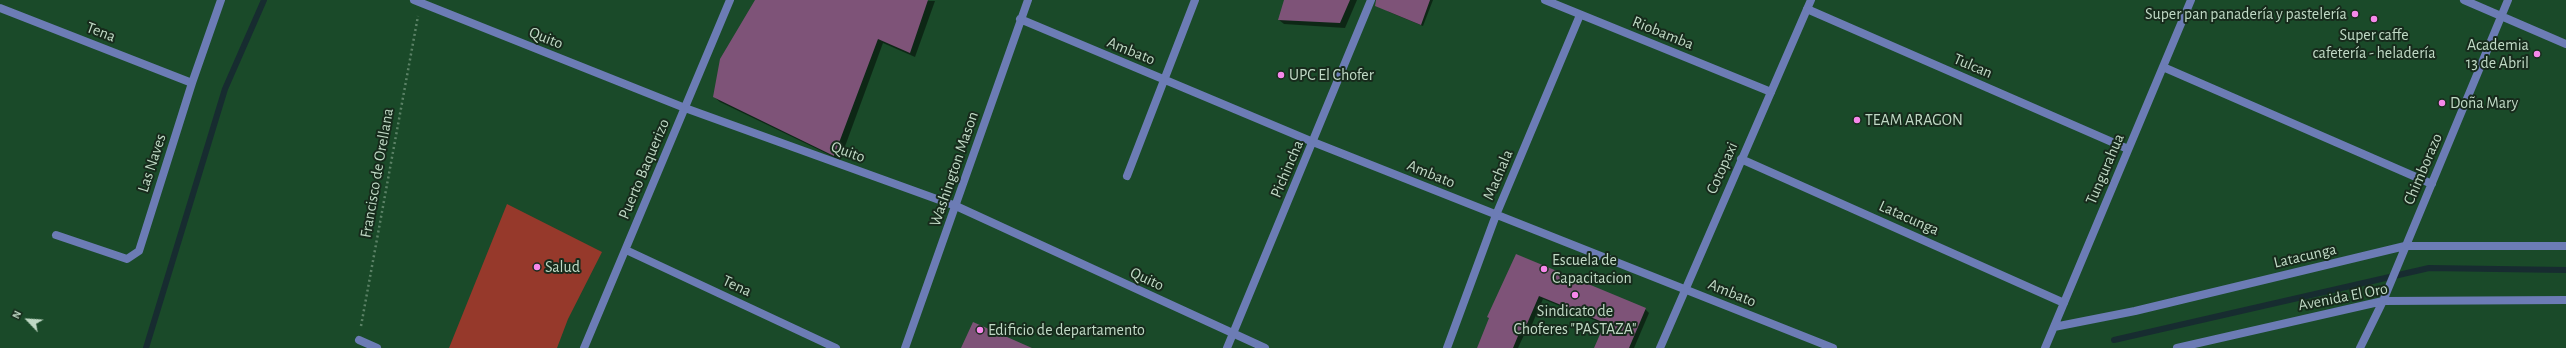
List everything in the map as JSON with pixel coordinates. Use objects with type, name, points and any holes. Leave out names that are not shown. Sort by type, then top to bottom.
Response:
[{"type":"street","name":"Las Naves","points":[[56,235],[127,259],[139,251],[192,83],[222,0]]},
{"type":"street","name":"Puerto Baquerizo","points":[[584,348],[730,0]]},
{"type":"street","name":"Washington Mason","points":[[905,348],[956,206],[1020,19],[1028,0]]},
{"type":"street","points":[[1127,176],[1195,0]]},
{"type":"street","name":"Pichincha","points":[[1227,348],[1371,0]]},
{"type":"street","name":"Riobamba","points":[[1545,0],[1771,92]]},
{"type":"street","name":"Cotopaxi","points":[[1660,348],[1811,0]]},
{"type":"street","name":"Tungurahua","points":[[2045,348],[2191,0]]},
{"type":"street","points":[[2464,0],[2566,44]]},
{"type":"street","name":"Chimborazo","points":[[2360,348],[2383,301],[2508,0]]},
{"type":"street","name":"Quito","points":[[419,1],[685,108],[956,206],[1233,335],[1265,348]]},
{"type":"street","name":"Tena","points":[[0,8],[192,83]]},
{"type":"street","name":"Tulcan","points":[[1807,9],[2128,149]]},
{"type":"street","name":"Machala","points":[[1447,348],[1496,215],[1580,15]]},
{"type":"street","name":"Ambato","points":[[1020,19],[1313,142],[1834,348]]},
{"type":"street","points":[[2163,67],[2432,184]]},
{"type":"street","name":"Latacunga","points":[[1741,159],[2064,303]]},
{"type":"street","name":"Latacunga","points":[[2054,327],[2405,246],[2566,246]]},
{"type":"street","name":"Tena","points":[[626,250],[836,348]]},
{"type":"street","name":"Avenida El Oro","points":[[2177,348],[2383,301],[2566,300]]},
{"type":"street","points":[[359,340],[377,348]]},
{"type":"path","name":"Francisco de Orellana","points":[[359,340],[419,1]]},
{"type":"shaded area","name":"Salud","points":[[507,204],[602,252],[568,319],[557,348],[449,348]]},
{"type":"building","points":[[755,0],[928,0],[910,53],[878,39],[834,156],[713,97],[720,59]]},
{"type":"building","points":[[1284,0],[1350,0],[1340,23],[1278,20]]},
{"type":"building","points":[[1376,0],[1430,0],[1421,25],[1375,6]]},
{"type":"building","name":"Sindicato de Choferes \"PASTAZA\"","points":[[1516,254],[1646,308],[1629,348],[1594,348],[1605,323],[1539,296],[1523,333],[1520,331],[1513,348],[1477,348],[1489,318],[1487,317]]},
{"type":"building","name":"Edificio de departamento","points":[[973,322],[1032,348],[961,348]]},
{"type":"waterway","points":[[146,348],[225,89],[264,0]]},
{"type":"waterway","points":[[2114,340],[2429,268],[2566,270]]},
{"type":"place","name":"Super pan panadería y pastelería","points":[[2355,14]]},
{"type":"place","name":"Super caffe cafetería - heladería","points":[[2374,19]]},
{"type":"place","name":"Academia 13 de Abril","points":[[2537,54]]},
{"type":"place","name":"UPC El Chofer","points":[[1281,75]]},
{"type":"place","name":"Doña Mary","points":[[2442,103]]},
{"type":"place","name":"TEAM ARAGON","points":[[1857,120]]},
{"type":"place","name":"Salud","points":[[537,267]]},
{"type":"place","name":"Escuela de Capacitacion","points":[[1544,269]]},
{"type":"place","name":"Sindicato de Choferes \"PASTAZA\"","points":[[1575,295]]},
{"type":"place","name":"Edificio de departamento","points":[[980,330]]}]
